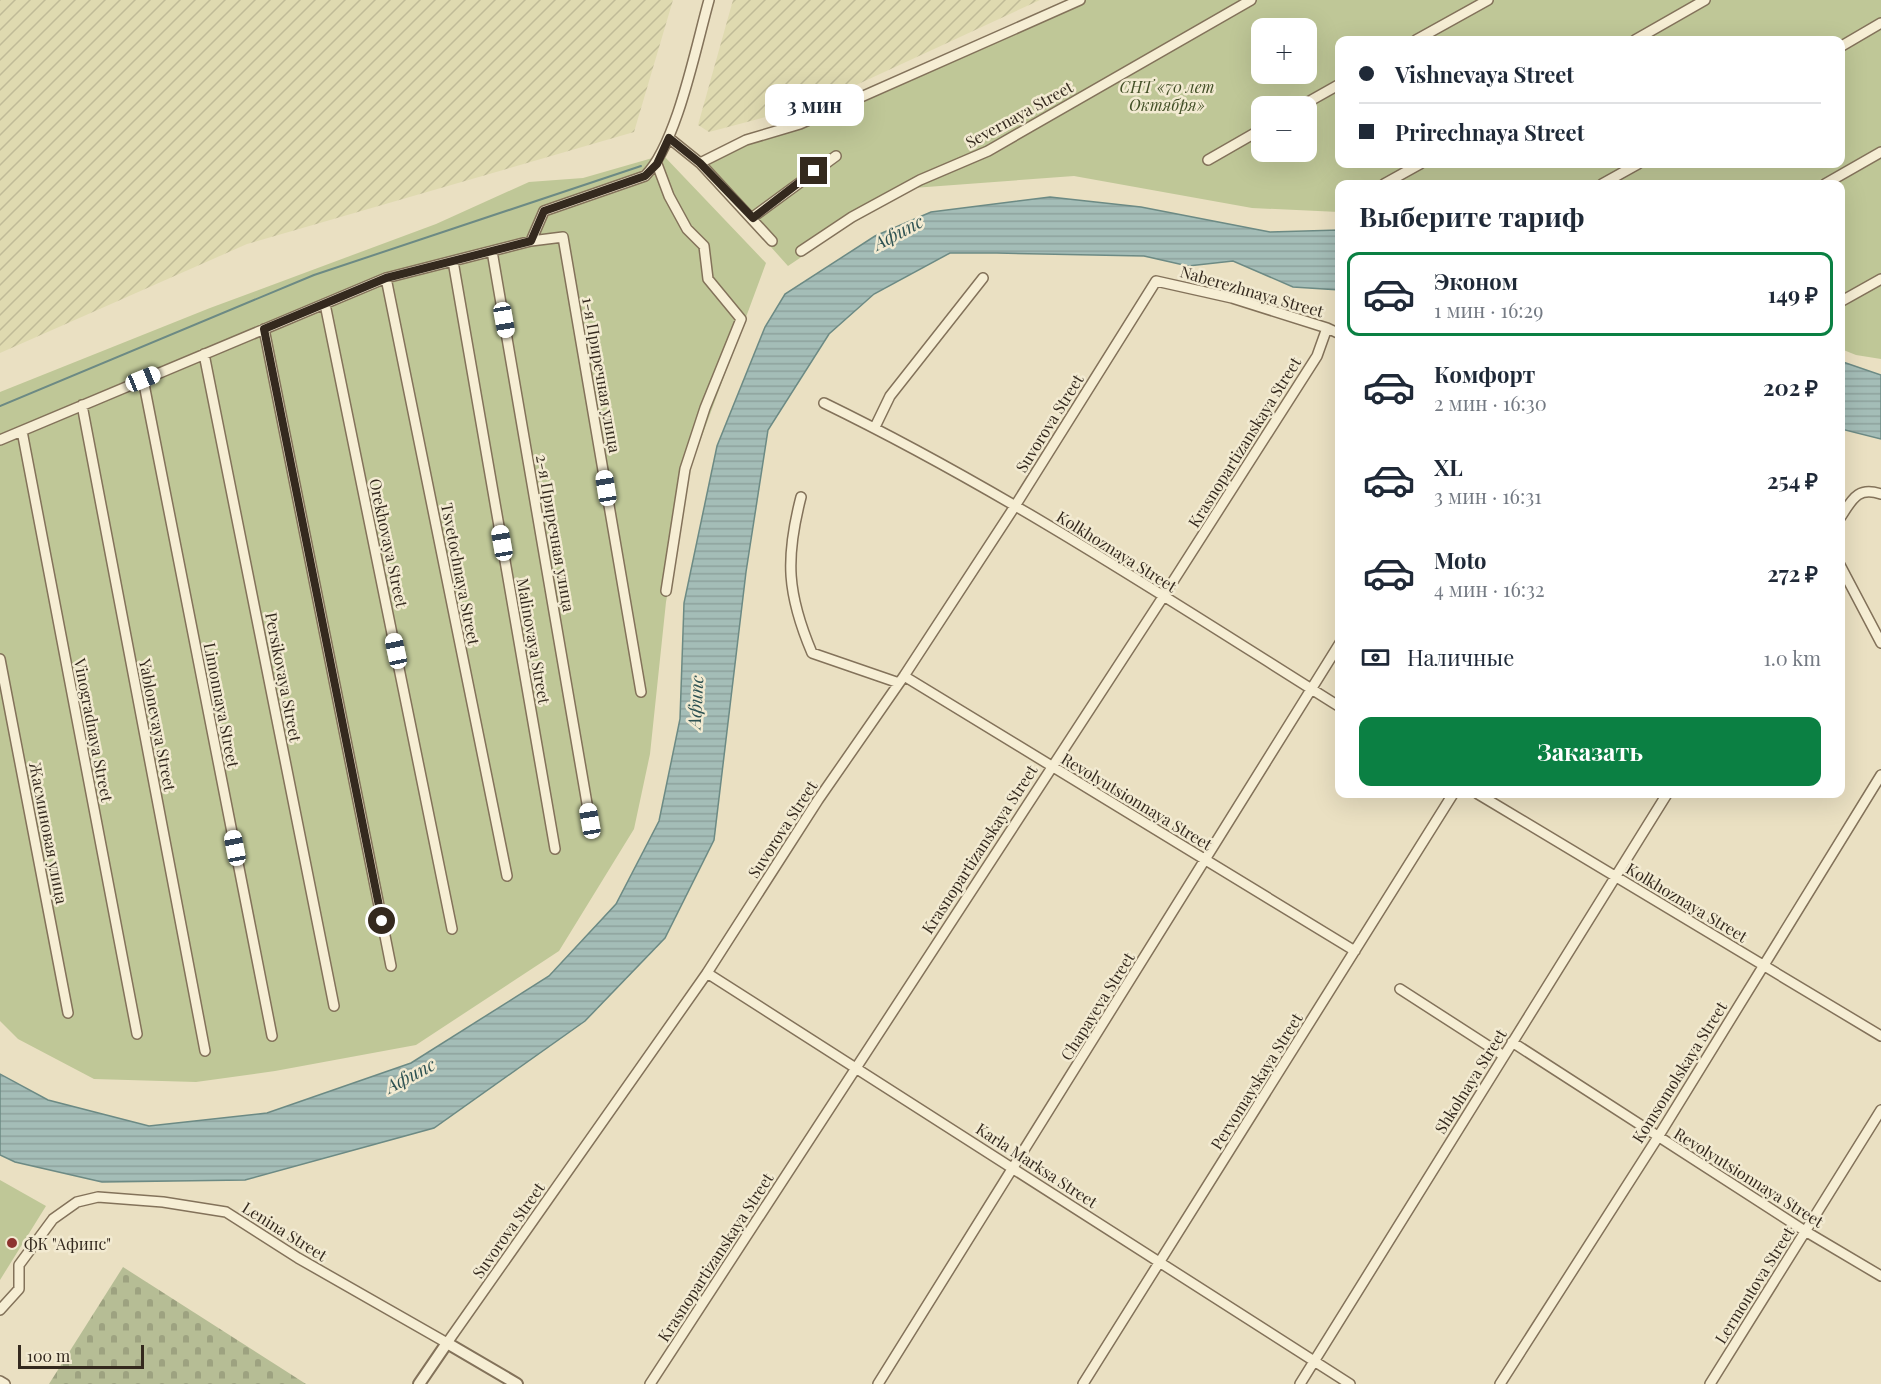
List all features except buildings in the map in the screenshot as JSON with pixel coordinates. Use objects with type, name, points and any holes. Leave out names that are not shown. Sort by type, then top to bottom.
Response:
[{"type":"street","points":[[0,440],[386,278],[531,241],[544,211],[645,176],[657,164],[669,138],[709,0]]},
{"type":"street","points":[[700,163],[746,140],[800,124],[1080,0]]},
{"type":"street","name":"Severnaya Street","points":[[801,251],[852,217],[920,180],[988,151],[1251,0]]},
{"type":"street","points":[[1423,36],[1488,0]]},
{"type":"street","points":[[1642,36],[1705,0]]},
{"type":"street","points":[[1845,44],[1881,23]]},
{"type":"street","points":[[1317,97],[1335,87]]},
{"type":"street","points":[[1208,159],[1251,135]]},
{"type":"street","points":[[669,138],[700,163],[772,241]]},
{"type":"street","points":[[1832,180],[1881,152]]},
{"type":"street","points":[[753,218],[836,156]]},
{"type":"street","points":[[657,164],[669,196],[687,229],[704,246],[708,279],[741,319],[705,408],[685,469],[666,591]]},
{"type":"street","points":[[1391,180],[1413,168]]},
{"type":"street","points":[[1609,180],[1631,168]]},
{"type":"street","name":"1-я Приречная улица","points":[[531,241],[563,237],[641,692]]},
{"type":"street","name":"2-я Приречная улица","points":[[492,251],[590,821]]},
{"type":"street","name":"Malinovaya Street","points":[[453,261],[555,849]]},
{"type":"street","name":"Tsvetochnaya Street","points":[[386,278],[507,876]]},
{"type":"street","points":[[875,427],[890,396],[983,278]]},
{"type":"street","points":[[1845,299],[1881,279]]},
{"type":"street","name":"Naberezhnaya Street","points":[[1156,281],[1232,298],[1335,332]]},
{"type":"street","name":"Suvorova Street","points":[[419,1384],[706,973],[818,800],[901,680],[1015,506],[1156,281]]},
{"type":"street","name":"Orekhovaya Street","points":[[325,304],[452,928]]},
{"type":"street","name":"Krasnopartizanskaya Street","points":[[650,1384],[1050,767],[1163,597],[1317,356],[1327,328]]},
{"type":"street","points":[[264,329],[391,966]]},
{"type":"street","name":"Persikovaya Street","points":[[204,354],[334,1006]]},
{"type":"street","name":"Limonnaya Street","points":[[143,379],[272,1036]]},
{"type":"street","name":"Kolkhoznaya Street","points":[[824,403],[875,427],[1015,506],[1335,704]]},
{"type":"street","name":"Yablonevaya Street","points":[[82,405],[205,1051]]},
{"type":"street","name":"Vinogradnaya Street","points":[[22,431],[137,1034]]},
{"type":"street","points":[[1845,511],[1858,494],[1868,490],[1881,494]]},
{"type":"street","name":"Revolyutsionnaya Street","points":[[801,497],[794,525],[789,575],[796,615],[812,653],[901,680],[1355,951]]},
{"type":"street","points":[[1845,575],[1881,643]]},
{"type":"street","name":"Chapayeva Street","points":[[878,1384],[1335,651]]},
{"type":"street","name":"Жасминовая улица","points":[[0,659],[68,1013]]},
{"type":"street","name":"Komsomolskaya Street","points":[[1500,1384],[1658,1137],[1881,775]]},
{"type":"street","name":"Pervomayskaya Street","points":[[1083,1384],[1451,798]]},
{"type":"street","name":"Kolkhoznaya Street","points":[[1485,798],[1881,1036]]},
{"type":"street","name":"Shkolnaya Street","points":[[1300,1384],[1664,798]]},
{"type":"street","name":"Karla Marksa Street","points":[[706,973],[1350,1384]]},
{"type":"street","points":[[1400,989],[1504,1056]]},
{"type":"street","name":"Revolyutsionnaya Street","points":[[1512,1042],[1805,1231],[1881,1276]]},
{"type":"street","name":"Lermontova Street","points":[[1710,1384],[1881,1110]]},
{"type":"street","name":"Lenina Street","points":[[0,1310],[19,1288],[19,1265],[53,1219],[77,1202],[98,1197],[163,1202],[226,1212],[298,1258],[517,1384]]},
{"type":"street","points":[[0,1380],[5,1384]]},
{"type":"shaded area","points":[[0,0],[673,0],[634,132],[247,244],[0,353]]},
{"type":"shaded area","points":[[733,0],[1040,0],[815,104],[709,132],[698,125]]},
{"type":"green space","name":"СНТ «70 лет Октября»","points":[[1071,0],[1881,0],[1881,359],[1845,351],[1845,180],[1335,180],[1335,212],[1252,208],[1074,176],[913,188],[843,229],[788,266],[693,160],[745,137],[818,113]]},
{"type":"green space","points":[[663,155],[766,263],[689,471],[666,602],[650,754],[634,829],[559,951],[416,1045],[275,1071],[196,1082],[94,1079],[18,1039],[0,1021],[0,392],[210,308],[436,224],[529,182],[583,178]]},
{"type":"green space","name":"ФК \"Афипс\"","points":[[0,1180],[46,1206],[0,1280]]},
{"type":"green space","points":[[123,1267],[306,1384],[49,1384]]},
{"type":"water","name":"Афипс","points":[[1050,197],[1141,207],[1270,232],[1335,230],[1335,290],[1293,287],[1233,261],[1188,266],[1144,256],[950,253],[874,294],[829,334],[768,430],[746,572],[714,840],[665,938],[585,1021],[434,1128],[245,1180],[102,1182],[15,1162],[0,1155],[0,1074],[48,1100],[149,1126],[267,1113],[411,1063],[549,976],[616,904],[659,821],[680,719],[684,603],[717,446],[765,327],[785,294],[875,236],[931,212]]},
{"type":"water","points":[[1845,363],[1881,375],[1881,439],[1845,430]]},
{"type":"waterway","points":[[0,406],[314,275],[641,166]]},
{"type":"place","name":"ФК \"Афипс\"","points":[[12,1243]]},
{"type":"route","points":[[382,921],[264,329],[386,278],[531,241],[544,211],[645,176],[657,164],[669,138],[700,163],[753,218],[814,171]]}]
